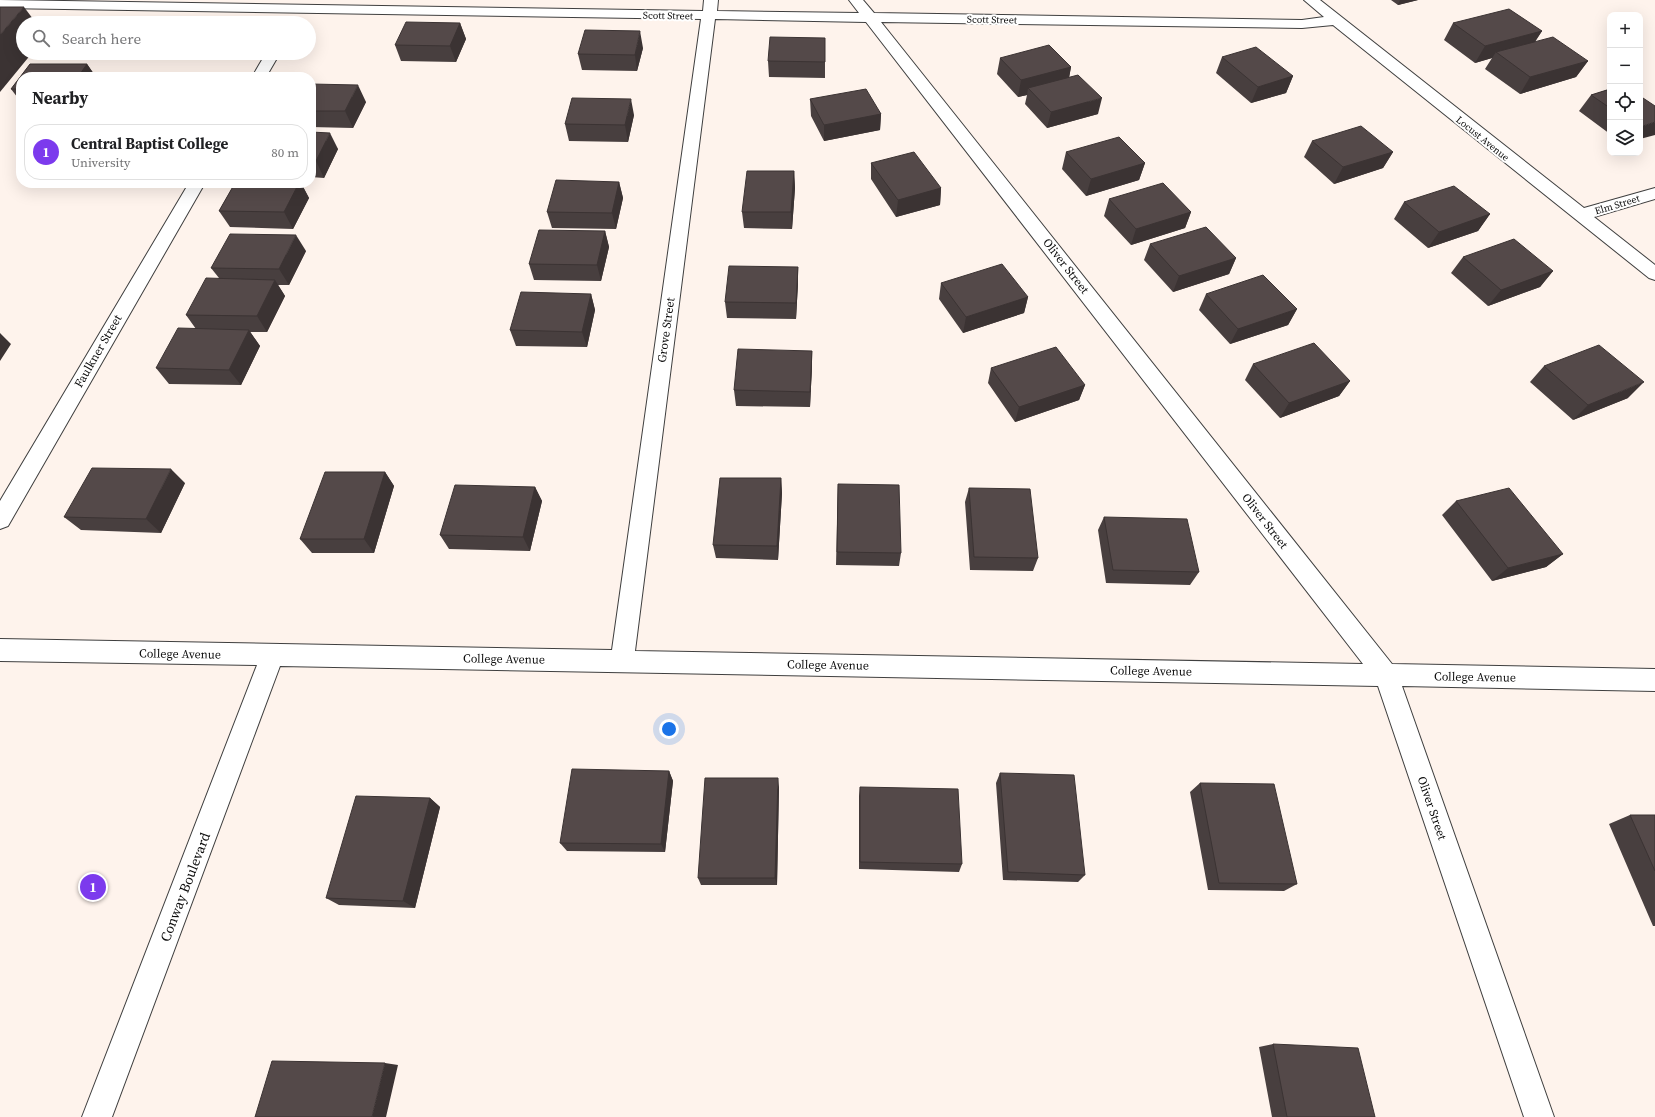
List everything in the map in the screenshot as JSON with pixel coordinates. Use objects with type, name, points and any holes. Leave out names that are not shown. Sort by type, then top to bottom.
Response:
[{"type":"street","name":"Oliver Street","points":[[856,0],[1386,676],[1539,1117]]},
{"type":"street","name":"Locust Avenue","points":[[1311,0],[1655,274]]},
{"type":"street","name":"Scott Street","points":[[0,4],[301,4],[709,8],[870,18],[1302,24],[1336,20]]},
{"type":"street","points":[[294,16],[301,4]]},
{"type":"street","name":"Grove Street","points":[[622,661],[709,8]]},
{"type":"street","points":[[262,72],[269,60]]},
{"type":"street","name":"Faulkner Street","points":[[0,520],[194,188]]},
{"type":"street","name":"Elm Street","points":[[1580,215],[1655,193]]},
{"type":"street","name":"College Avenue","points":[[0,650],[1655,680]]},
{"type":"street","name":"Conway Boulevard","points":[[98,1117],[272,656]]},
{"type":"building","points":[[0,7],[24,7],[16,16],[0,35]]},
{"type":"building","points":[[1509,9],[1542,31],[1485,46],[1453,23]]},
{"type":"building","points":[[406,22],[460,23],[450,46],[395,45]]},
{"type":"building","points":[[585,30],[640,31],[635,55],[578,54]]},
{"type":"building","points":[[770,37],[825,38],[825,62],[768,61]]},
{"type":"building","points":[[1553,37],[1588,61],[1530,77],[1496,52]]},
{"type":"building","points":[[1049,45],[1071,67],[1021,80],[1000,58]]},
{"type":"building","points":[[1256,47],[1293,76],[1258,87],[1222,57]]},
{"type":"building","points":[[30,64],[87,64],[81,72],[24,72]]},
{"type":"building","points":[[1078,75],[1102,98],[1051,112],[1028,88]]},
{"type":"building","points":[[16,82],[16,89],[11,89]]},
{"type":"building","points":[[316,84],[358,85],[345,111],[316,111]]},
{"type":"building","points":[[866,89],[881,114],[824,125],[810,99]]},
{"type":"building","points":[[1607,90],[1607,106],[1591,95]]},
{"type":"building","points":[[572,98],[631,99],[625,125],[565,124]]},
{"type":"building","points":[[1643,98],[1655,106],[1655,122],[1643,126]]},
{"type":"building","points":[[1361,126],[1393,152],[1343,167],[1312,141]]},
{"type":"building","points":[[316,132],[330,133],[316,161]]},
{"type":"building","points":[[1119,137],[1145,163],[1091,179],[1066,152]]},
{"type":"building","points":[[914,152],[941,188],[898,200],[871,163]]},
{"type":"building","points":[[747,171],[794,171],[791,212],[742,212]]},
{"type":"building","points":[[556,180],[619,182],[612,213],[547,212]]},
{"type":"building","points":[[1163,183],[1191,212],[1136,229],[1109,199]]},
{"type":"building","points":[[1454,186],[1490,214],[1439,232],[1404,202]]},
{"type":"building","points":[[232,188],[296,188],[284,212],[219,211]]},
{"type":"building","points":[[1206,227],[1236,258],[1179,276],[1150,244]]},
{"type":"building","points":[[539,230],[605,231],[597,265],[529,264]]},
{"type":"building","points":[[230,234],[296,235],[279,269],[211,268]]},
{"type":"building","points":[[1514,239],[1553,271],[1501,290],[1463,257]]},
{"type":"building","points":[[1002,264],[1028,297],[966,317],[941,283]]},
{"type":"building","points":[[729,266],[798,267],[796,303],[725,302]]},
{"type":"building","points":[[1263,275],[1297,309],[1238,329],[1206,294]]},
{"type":"building","points":[[206,278],[275,280],[257,316],[186,315]]},
{"type":"building","points":[[521,292],[591,294],[582,332],[510,330]]},
{"type":"building","points":[[178,328],[249,330],[229,370],[156,368]]},
{"type":"building","points":[[1314,343],[1350,381],[1289,403],[1253,364]]},
{"type":"building","points":[[1599,345],[1644,382],[1588,405],[1544,366]]},
{"type":"building","points":[[1056,347],[1085,385],[1019,407],[991,368]]},
{"type":"building","points":[[738,349],[812,351],[810,392],[734,390]]},
{"type":"building","points":[[92,468],[171,469],[146,519],[64,517]]},
{"type":"building","points":[[325,472],[385,472],[364,539],[300,539]]},
{"type":"building","points":[[720,478],[781,478],[777,546],[713,545]]},
{"type":"building","points":[[838,484],[899,485],[901,553],[837,552]]},
{"type":"building","points":[[455,485],[535,487],[523,537],[440,535]]},
{"type":"building","points":[[969,488],[1030,489],[1038,558],[974,557]]},
{"type":"building","points":[[1509,488],[1563,554],[1508,568],[1456,501]]},
{"type":"building","points":[[1104,517],[1187,519],[1199,572],[1113,570]]},
{"type":"building","points":[[572,769],[669,771],[661,844],[560,843]]},
{"type":"building","points":[[1000,773],[1074,775],[1085,875],[1008,872]]},
{"type":"building","points":[[705,778],[778,778],[775,878],[698,878]]},
{"type":"building","points":[[1200,783],[1274,784],[1297,884],[1219,883]]},
{"type":"building","points":[[860,787],[958,789],[962,864],[860,862]]},
{"type":"building","points":[[356,796],[430,798],[403,901],[326,898]]},
{"type":"building","points":[[1630,815],[1655,815],[1655,871]]},
{"type":"building","points":[[1273,1044],[1358,1048],[1375,1117],[1287,1117]]},
{"type":"building","points":[[272,1061],[385,1063],[372,1117],[255,1117]]},
{"type":"place","name":"Central Baptist College","points":[[93,887]]}]
